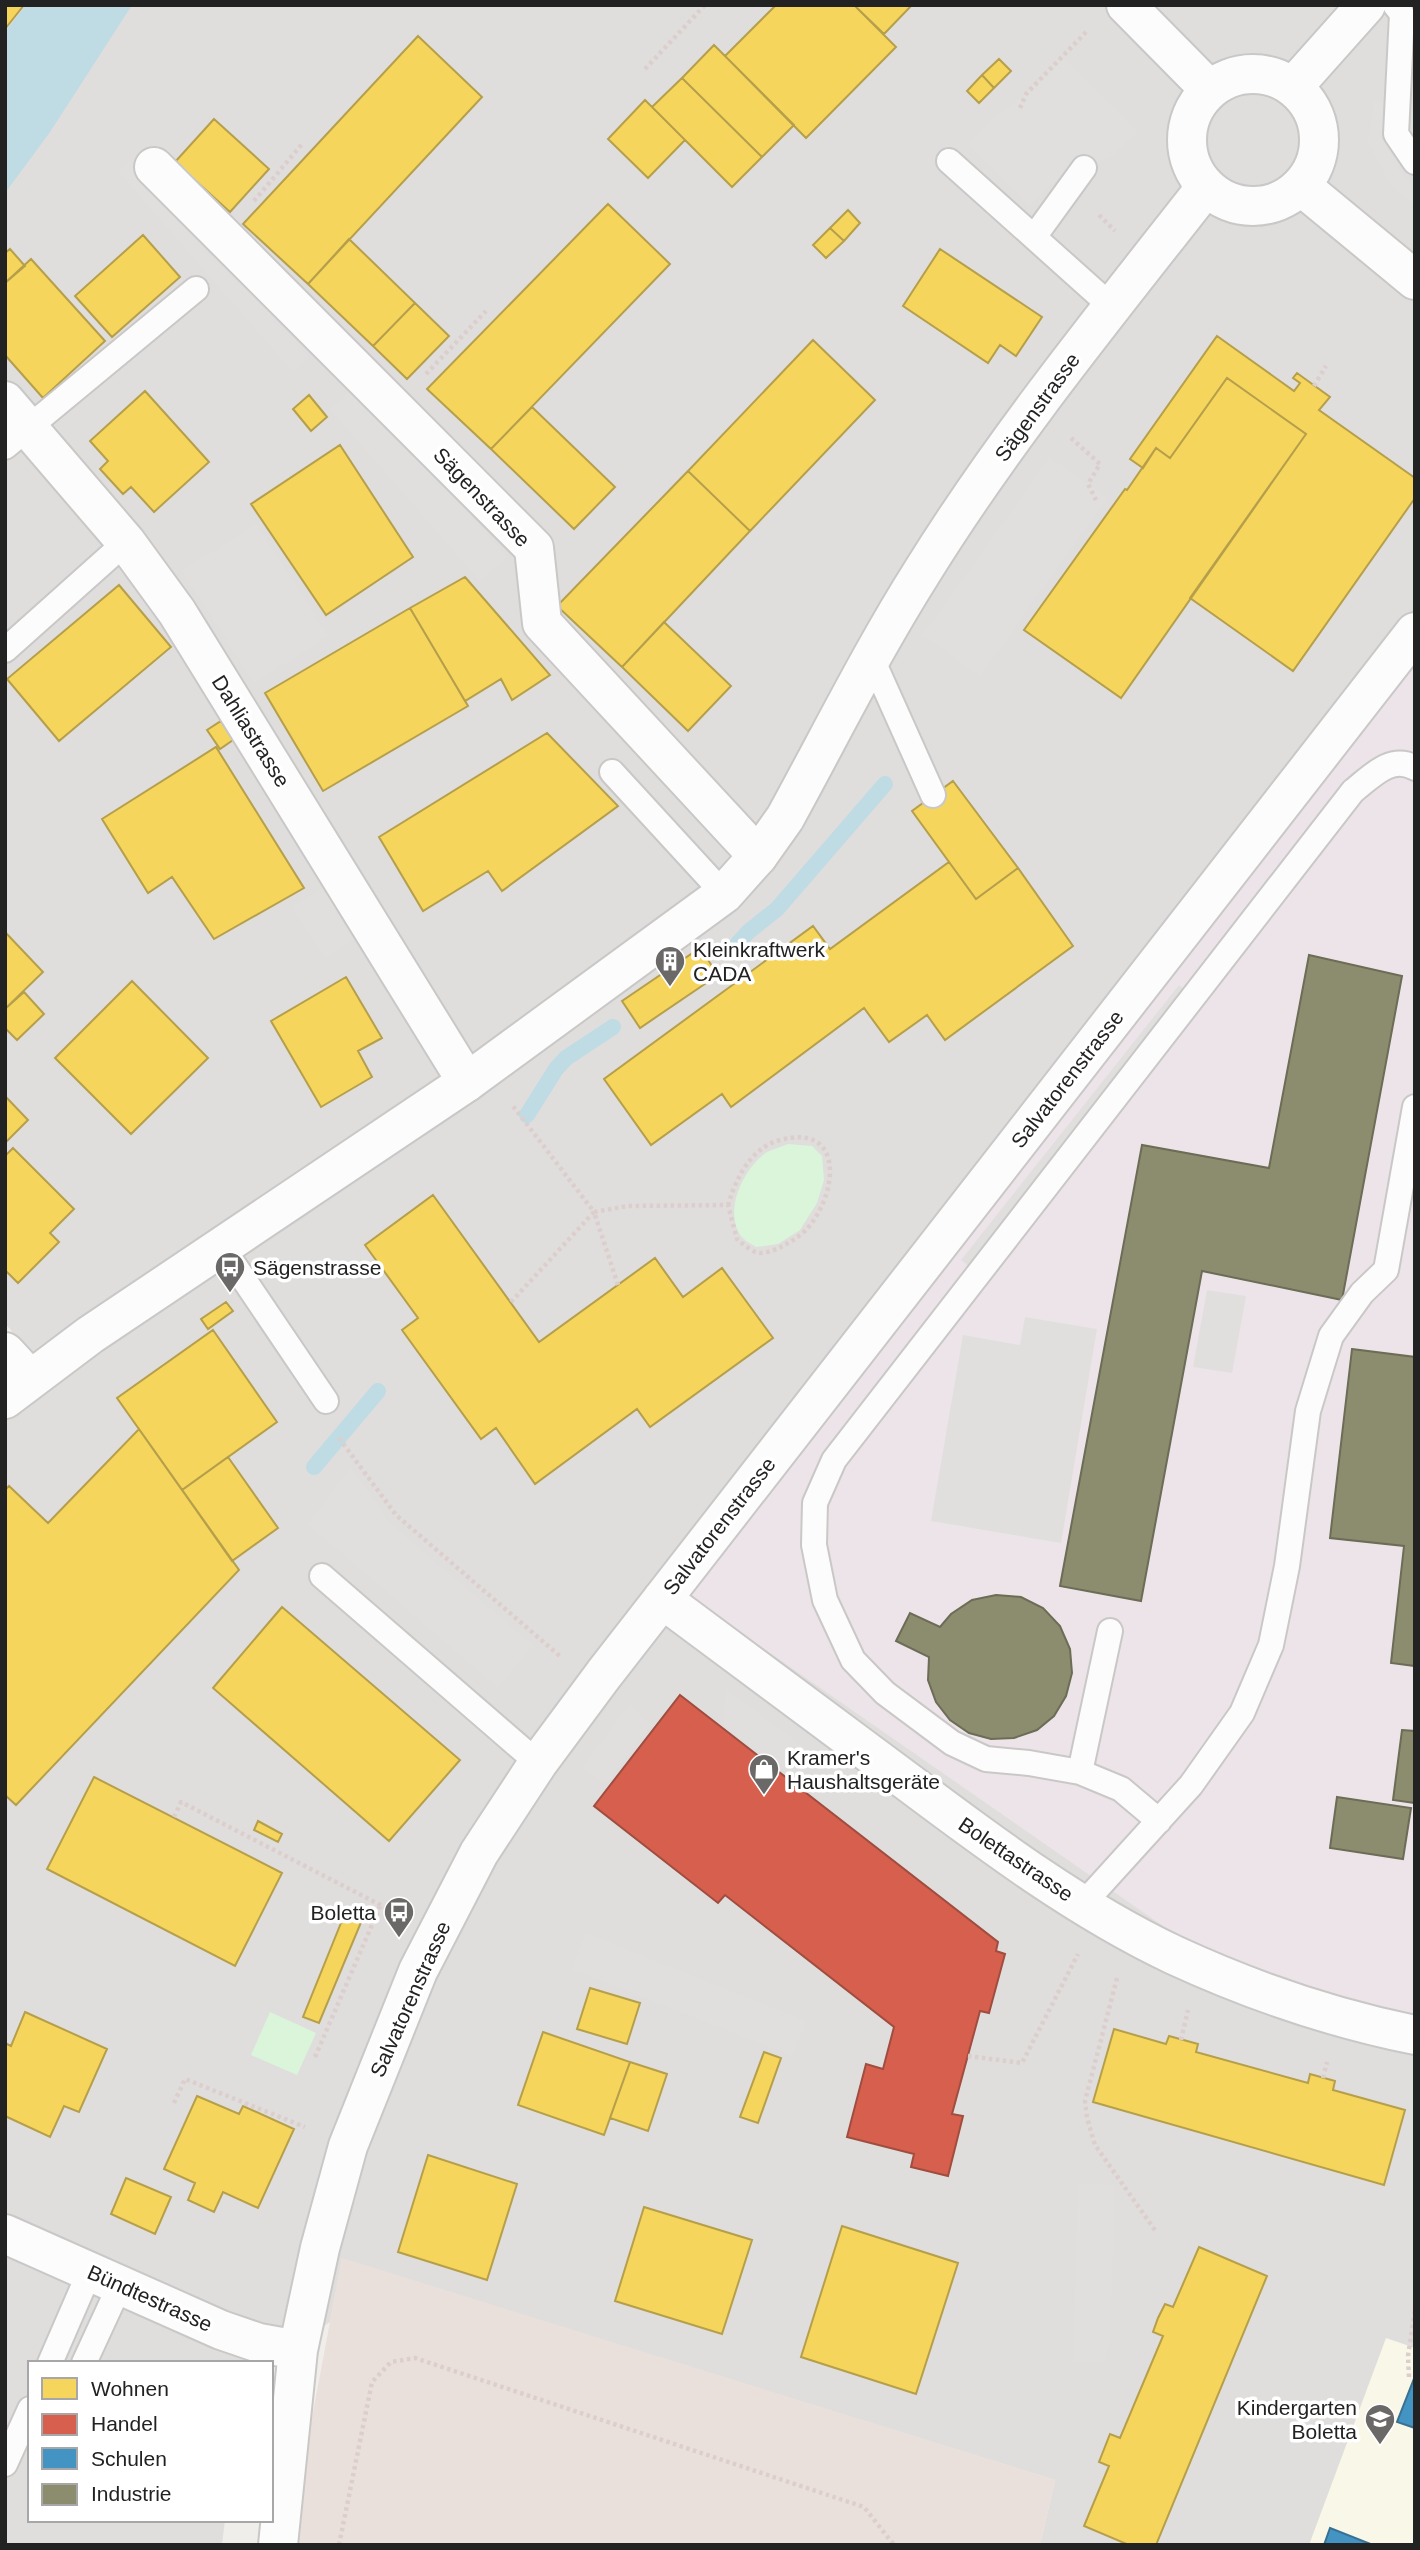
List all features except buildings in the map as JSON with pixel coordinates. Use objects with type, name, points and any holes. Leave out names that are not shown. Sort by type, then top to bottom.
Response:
[{"type":"street","points":[[1126,5],[1209,89]]},
{"type":"street","points":[[1293,87],[1366,5]]},
{"type":"street","points":[[1251,73],[1280,79],[1293,87],[1306,100],[1315,117],[1319,135],[1318,153],[1312,171],[1301,186],[1287,197],[1271,204],[1237,204],[1220,198],[1206,187],[1195,173],[1188,156],[1186,138],[1193,111],[1209,89],[1222,80],[1251,73]]},
{"type":"street","name":"Sägenstrasse","points":[[154,167],[534,548],[542,622],[758,856]]},
{"type":"street","points":[[1301,186],[1415,279]]},
{"type":"street","name":"Sägenstrasse","points":[[14,1376],[90,1335],[476,1076],[724,894],[758,856],[785,818],[921,573],[964,508],[1112,307],[1206,187]]},
{"type":"street","name":"Dahliastrasse","points":[[13,425],[126,542],[177,612],[476,1076]]},
{"type":"street","name":"Salvatorenstrasse","points":[[278,2545],[298,2350],[320,2248],[348,2146],[418,1971],[479,1853],[538,1763],[662,1599],[1415,632]]},
{"type":"street","name":"Bolettastrasse","points":[[662,1599],[985,1839],[1083,1904],[1173,1954],[1275,1998],[1366,2025],[1415,2035]]},
{"type":"street","name":"Bündtestrasse","points":[[5,2234],[221,2330],[259,2343],[298,2350]]},
{"type":"lane","points":[[1395,5],[1402,13],[1396,134],[1415,162]]},
{"type":"lane","points":[[948,161],[1112,307]]},
{"type":"lane","points":[[1034,237],[1084,168]]},
{"type":"lane","points":[[13,425],[196,289]]},
{"type":"lane","points":[[5,650],[126,542]]},
{"type":"lane","points":[[872,659],[933,795]]},
{"type":"lane","points":[[1159,1821],[1121,1789],[1080,1772],[986,1759],[952,1743],[885,1693],[853,1660],[825,1600],[814,1545],[815,1503],[834,1460],[1353,791],[1385,765],[1407,764],[1415,768]]},
{"type":"lane","points":[[612,772],[724,894]]},
{"type":"lane","points":[[1083,1904],[1191,1785],[1242,1713],[1271,1645],[1287,1566],[1308,1410],[1331,1336],[1362,1293],[1386,1270],[1415,1107]]},
{"type":"lane","points":[[222,1247],[326,1401]]},
{"type":"lane","points":[[322,1576],[538,1763]]},
{"type":"lane","points":[[1080,1772],[1110,1631]]},
{"type":"lane","points":[[51,2361],[105,2278]]},
{"type":"lane","points":[[84,2361],[105,2278]]},
{"type":"lane","points":[[5,2464],[28,2413]]},
{"type":"path","points":[[645,69],[705,5]]},
{"type":"path","points":[[1020,108],[1026,94],[1092,26]]},
{"type":"path","points":[[223,236],[303,143]]},
{"type":"path","points":[[394,408],[486,311]]},
{"type":"path","points":[[1314,386],[1326,366]]},
{"type":"path","points":[[1068,435],[1100,464],[1088,484],[1096,500]]},
{"type":"path","points":[[476,1076],[594,1212],[618,1285]]},
{"type":"path","points":[[795,1136],[809,1138],[823,1146],[829,1158],[831,1174],[828,1191],[810,1225],[795,1239],[773,1251],[760,1253],[747,1247],[737,1239],[728,1205],[737,1178],[748,1163],[775,1141],[795,1136]]},
{"type":"path","points":[[510,1303],[594,1212],[628,1206],[728,1205]]},
{"type":"path","points":[[344,1445],[396,1515],[564,1660]]},
{"type":"path","points":[[174,1817],[181,1802],[436,1936]]},
{"type":"path","points":[[316,2057],[381,1905]]},
{"type":"path","points":[[968,2056],[1022,2063],[1083,1945]]},
{"type":"path","points":[[1117,1976],[1086,2101],[1087,2119],[1095,2145],[1157,2233]]},
{"type":"path","points":[[1181,2040],[1191,1999]]},
{"type":"path","points":[[174,2103],[185,2079],[309,2129]]},
{"type":"path","points":[[1409,2377],[1408,2356],[1415,2310]]},
{"type":"path","points":[[339,2545],[372,2382],[391,2362],[415,2358],[864,2507],[894,2545]]},
{"type":"shaded area","points":[[5,5],[1415,5],[1415,2545],[1040,2545],[1055,2480],[342,2259],[330,2322],[272,2361],[28,2361],[28,2522],[225,2522],[222,2545],[5,2545],[5,1399],[30,1379],[11,1330],[5,1324]]},
{"type":"shaded area","points":[[1064,59],[1138,131],[1112,156],[1058,179],[1029,206],[969,144],[994,118],[1037,85]]},
{"type":"shaded area","points":[[1374,100],[1389,104],[1381,137],[1402,175],[1415,187],[1415,207],[1391,185],[1368,142]]},
{"type":"shaded area","points":[[134,157],[309,357],[293,372],[118,171]]},
{"type":"shaded area","points":[[357,385],[507,557],[480,581],[330,409]]},
{"type":"shaded area","points":[[1050,457],[1107,498],[980,676],[923,635]]},
{"type":"shaded area","points":[[256,524],[328,636],[254,683],[182,571]]},
{"type":"shaded area","points":[[1415,640],[1415,2031],[1186,1942],[682,1592]]},
{"type":"shaded area","points":[[324,887],[356,937],[325,958],[292,907]]},
{"type":"shaded area","points":[[1179,985],[1198,1000],[979,1275],[961,1260]]},
{"type":"shaded area","points":[[1207,1290],[1246,1296],[1232,1373],[1193,1367]]},
{"type":"shaded area","points":[[1025,1317],[1097,1329],[1061,1543],[931,1521],[963,1335],[1020,1345]]},
{"type":"shaded area","points":[[351,1467],[390,1524],[533,1645],[498,1688],[308,1524]]},
{"type":"shaded area","points":[[726,1689],[805,1748],[806,1789],[723,1725]]},
{"type":"shaded area","points":[[629,1706],[652,1724],[605,1785],[582,1768]]},
{"type":"shaded area","points":[[586,1933],[806,2021],[792,2056],[572,1969]]},
{"type":"shaded area","points":[[1078,2184],[1115,2185],[1110,2343],[1103,2362],[1073,2362]]},
{"type":"shaded area","points":[[342,2258],[1055,2480],[1040,2545],[296,2545],[308,2439]]},
{"type":"shaded area","name":"Kindergarten Boletta","points":[[1386,2338],[1415,2348],[1415,2545],[1309,2545]]},
{"type":"green space","points":[[788,1144],[812,1146],[822,1156],[824,1180],[817,1203],[800,1230],[778,1244],[756,1247],[743,1238],[736,1227],[734,1215],[738,1191],[759,1159],[767,1152]]},
{"type":"green space","points":[[270,2012],[316,2033],[297,2075],[251,2055]]},
{"type":"water","points":[[26,5],[132,5],[50,132],[5,193],[5,32]]},
{"type":"waterway","points":[[732,950],[748,932],[777,909],[885,784]]},
{"type":"waterway","points":[[527,1115],[566,1058],[613,1027]]},
{"type":"waterway","points":[[314,1467],[378,1391]]},
{"type":"place","name":"Kleinkraftwerk CADA","points":[[670,988]]},
{"type":"place","name":"Sägenstrasse","points":[[230,1294]]},
{"type":"place","name":"Kramer's Haushaltsgeräte","points":[[764,1796]]},
{"type":"place","name":"Boletta","points":[[399,1939]]},
{"type":"place","name":"Kindergarten Boletta","points":[[1380,2446]]}]
